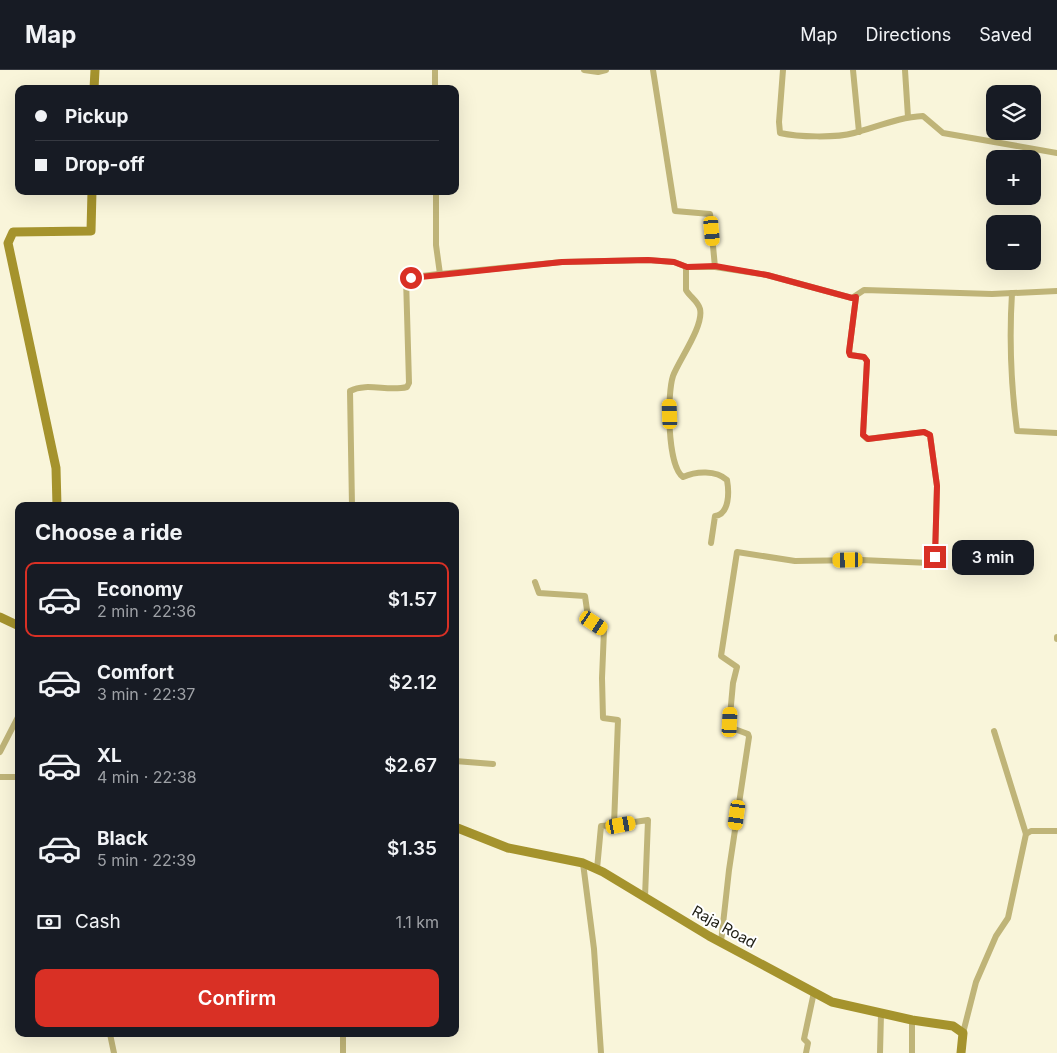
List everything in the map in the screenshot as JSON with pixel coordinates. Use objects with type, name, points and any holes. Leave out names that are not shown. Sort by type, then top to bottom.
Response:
[{"type":"street","points":[[94,85],[95,70]]},
{"type":"street","points":[[434,70],[435,85]]},
{"type":"street","points":[[584,70],[598,72],[606,70]]},
{"type":"street","points":[[653,70],[675,211],[710,214],[715,266]]},
{"type":"street","points":[[783,70],[779,122],[780,133],[795,136],[852,134],[908,117],[923,116],[943,134],[1057,153]]},
{"type":"street","points":[[853,70],[859,132]]},
{"type":"street","points":[[905,70],[908,117]]},
{"type":"street","points":[[58,502],[56,468],[8,243],[13,232],[90,231],[92,195]]},
{"type":"street","points":[[436,195],[438,274]]},
{"type":"street","points":[[352,502],[350,391],[359,387],[395,390],[407,387],[409,383],[406,278],[604,260],[648,260],[674,262],[686,266],[715,266],[767,275],[852,298],[864,290],[992,294],[1057,291]]},
{"type":"street","points":[[686,266],[686,290],[696,301],[700,309],[700,319],[685,355],[673,376],[669,395],[672,450],[679,474],[683,477],[695,472],[721,474],[727,480],[727,502],[724,511],[720,515],[715,516],[712,543]]},
{"type":"street","points":[[1012,293],[1011,386],[1017,431],[1057,433]]},
{"type":"street","points":[[720,942],[749,736],[729,727],[733,683],[737,667],[721,656],[737,552],[795,561],[861,560],[930,563],[935,557],[937,486],[930,435],[924,432],[868,439],[863,435],[867,361],[864,357],[850,355],[849,352],[856,297]]},
{"type":"street","points":[[535,582],[539,593],[585,596],[588,616],[604,630],[603,718],[618,720],[614,825]]},
{"type":"street","points":[[0,617],[15,624]]},
{"type":"street","points":[[0,752],[15,723]]},
{"type":"street","points":[[961,1053],[963,1033],[976,982],[996,936],[1008,918],[1026,834],[994,731]]},
{"type":"street","points":[[459,760],[493,764]]},
{"type":"street","points":[[0,777],[15,777]]},
{"type":"street","points":[[597,869],[601,826],[648,820],[645,897]]},
{"type":"street","name":"Raja Road","points":[[459,829],[508,848],[584,863],[597,869],[720,942],[832,1002],[881,1014],[953,1026],[963,1033]]},
{"type":"street","points":[[1026,834],[1031,831],[1057,831]]},
{"type":"street","points":[[584,863],[594,949],[601,1053]]},
{"type":"street","points":[[806,1053],[808,1043],[804,1039],[814,992]]},
{"type":"street","points":[[880,1053],[881,1014]]},
{"type":"street","points":[[912,1020],[912,1053]]},
{"type":"street","points":[[111,1037],[114,1053]]},
{"type":"street","points":[[343,1037],[343,1053]]},
{"type":"route","points":[[411,278],[562,262],[648,260],[674,262],[687,267],[715,266],[729,270],[767,275],[838,295],[856,297],[849,354],[864,357],[867,361],[863,435],[865,439],[924,432],[928,432],[930,435],[937,486],[935,557]]}]
